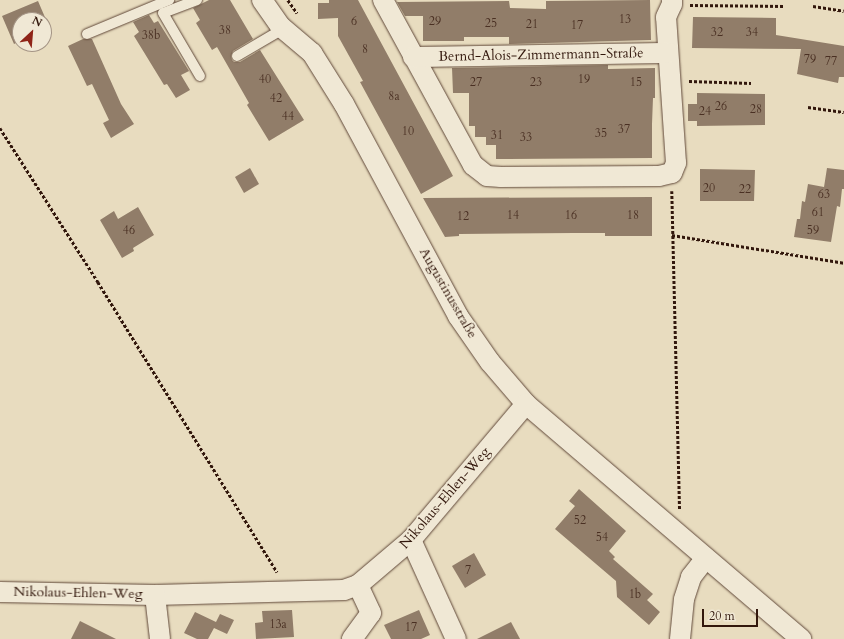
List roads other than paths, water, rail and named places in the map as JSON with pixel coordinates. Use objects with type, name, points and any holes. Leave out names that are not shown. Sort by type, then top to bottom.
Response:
[{"type":"street","name":"Augustinusstraße","points":[[262,0],[283,28],[312,53],[344,104],[458,316],[490,362],[526,404],[801,639]]},
{"type":"street","name":"Bernd-Alois-Zimmermann-Straße","points":[[383,0],[413,57],[473,165],[487,176],[659,176],[672,173],[676,163],[668,53],[413,57]]},
{"type":"street","points":[[668,53],[666,18],[672,2]]},
{"type":"street","name":"Nikolaus-Ehlen-Weg","points":[[0,592],[155,595],[290,593],[344,590],[358,585],[411,540],[526,404]]},
{"type":"street","points":[[411,540],[456,639]]},
{"type":"street","points":[[680,639],[684,599],[691,577],[706,558]]},
{"type":"street","points":[[352,639],[371,613],[358,585]]},
{"type":"street","name":"Nikolaus-Ehlen-Weg","points":[[155,595],[160,639]]},
{"type":"lane","points":[[87,34],[169,0]]},
{"type":"lane","points":[[197,0],[163,13],[200,76]]},
{"type":"lane","points":[[237,56],[283,28]]}]
